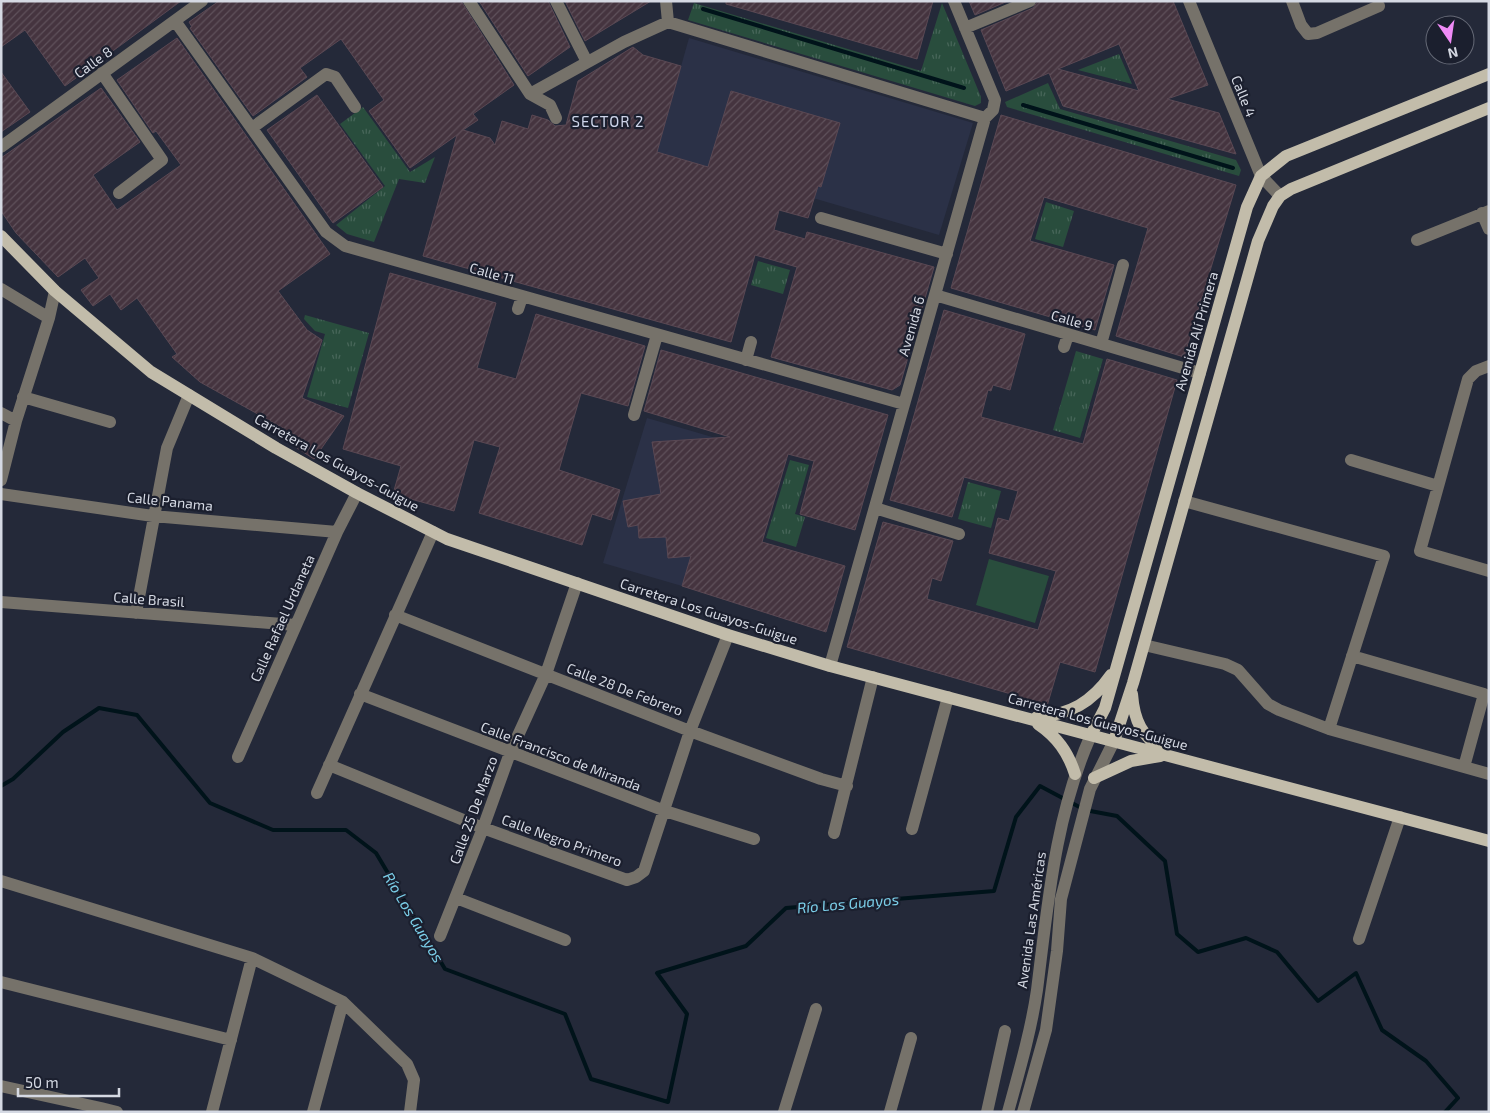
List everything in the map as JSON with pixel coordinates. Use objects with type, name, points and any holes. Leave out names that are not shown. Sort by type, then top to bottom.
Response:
[{"type":"main road","name":"Avenida Alí Primera","points":[[1091,735],[1105,708],[1247,207],[1261,176],[1273,164],[1305,147],[1489,74]]},
{"type":"main road","points":[[1114,741],[1144,645],[1258,241],[1273,206],[1280,196],[1311,180],[1489,108]]},
{"type":"main road","name":"Carretera Los Guayos-Guigue","points":[[1,236],[55,291],[151,372],[276,448],[433,532],[728,635],[830,666],[1489,841]]},
{"type":"main road","points":[[1027,718],[1061,715],[1078,708],[1092,699],[1117,665]]},
{"type":"main road","points":[[1133,683],[1133,708],[1139,724],[1147,739],[1168,756]]},
{"type":"main road","points":[[1027,718],[1051,733],[1061,744],[1073,780]]},
{"type":"main road","points":[[1092,784],[1131,761],[1168,756]]},
{"type":"street","name":"Calle 8","points":[[1,147],[202,1]]},
{"type":"street","points":[[469,1],[530,94],[550,104],[556,118]]},
{"type":"street","points":[[556,1],[587,62]]},
{"type":"street","points":[[666,1],[668,22]]},
{"type":"street","name":"Avenida 6","points":[[830,666],[859,549],[875,508],[986,118],[993,110],[995,100],[954,1]]},
{"type":"street","points":[[965,28],[1030,1]]},
{"type":"street","name":"Calle 4","points":[[1189,1],[1261,176],[1280,196]]},
{"type":"street","points":[[1292,1],[1301,25],[1308,34],[1317,33],[1379,6]]},
{"type":"street","name":"Calle 11","points":[[175,21],[326,232],[345,246],[904,404]]},
{"type":"street","points":[[530,94],[587,62],[660,24],[668,22],[986,118]]},
{"type":"street","points":[[102,73],[162,160],[119,193]]},
{"type":"street","points":[[252,128],[326,74],[335,77],[355,106]]},
{"type":"street","points":[[1417,240],[1485,212],[1489,229]]},
{"type":"street","points":[[821,218],[947,254]]},
{"type":"street","points":[[1101,344],[1123,265]]},
{"type":"street","points":[[1,289],[49,318]]},
{"type":"street","points":[[1,480],[16,421],[49,318],[55,291]]},
{"type":"street","name":"Calle 9","points":[[935,295],[1200,373]]},
{"type":"street","points":[[518,309],[522,296]]},
{"type":"street","points":[[634,415],[657,335]]},
{"type":"street","points":[[1064,347],[1068,335]]},
{"type":"street","points":[[746,360],[751,342]]},
{"type":"street","points":[[1489,366],[1476,371],[1468,379],[1420,551],[1489,571]]},
{"type":"street","points":[[136,613],[167,448],[189,394]]},
{"type":"street","points":[[23,397],[110,422]]},
{"type":"street","points":[[1,413],[16,421]]},
{"type":"street","points":[[1351,460],[1438,486]]},
{"type":"street","name":"Calle Rafael Urdaneta","points":[[238,757],[295,625],[337,532],[357,493]]},
{"type":"street","name":"Calle Panama","points":[[1,494],[153,516],[337,532]]},
{"type":"street","points":[[1184,501],[1384,556],[1329,729]]},
{"type":"street","points":[[875,508],[959,534]]},
{"type":"street","points":[[317,793],[433,532]]},
{"type":"street","name":"Calle 25 De Marzo","points":[[440,936],[483,828],[510,753],[546,674],[577,583]]},
{"type":"street","name":"Calle Brasil","points":[[1,602],[295,625]]},
{"type":"street","name":"Calle 28 De Febrero","points":[[395,615],[690,731],[821,779],[847,786]]},
{"type":"street","points":[[664,811],[690,731],[728,635]]},
{"type":"street","points":[[1144,645],[1225,664],[1238,670],[1268,704],[1329,729],[1489,774]]},
{"type":"street","points":[[1352,656],[1484,694],[1464,767]]},
{"type":"street","points":[[834,833],[847,786],[872,677]]},
{"type":"street","name":"Calle Francisco de Miranda","points":[[360,694],[664,811],[754,839]]},
{"type":"street","points":[[912,829],[948,697]]},
{"type":"street","name":"Avenida Las Américas","points":[[1008,1112],[1026,1044],[1036,992],[1054,855],[1073,780],[1091,735]]},
{"type":"street","name":"Avenida Las Américas","points":[[1023,1112],[1046,1030],[1057,951],[1061,899],[1092,784],[1114,741]]},
{"type":"street","name":"Calle Negro Primero","points":[[329,765],[483,828],[627,880],[636,877],[644,871],[664,811]]},
{"type":"street","points":[[1359,939],[1400,817]]},
{"type":"street","points":[[1,882],[252,958],[343,1002],[407,1064],[414,1080],[410,1112]]},
{"type":"street","points":[[456,898],[565,940]]},
{"type":"street","points":[[212,1112],[252,958]]},
{"type":"street","points":[[1,982],[231,1040]]},
{"type":"street","points":[[313,1112],[343,1002]]},
{"type":"street","points":[[784,1112],[816,1008]]},
{"type":"street","points":[[987,1112],[1004,1031]]},
{"type":"street","points":[[890,1112],[911,1038]]},
{"type":"street","points":[[1,1086],[101,1110],[117,1112]]},
{"type":"shaded area","points":[[689,38],[973,123],[939,235],[657,152]]},
{"type":"shaded area","points":[[647,418],[726,441],[682,586],[603,563]]},
{"type":"green space","points":[[694,3],[921,71],[942,3],[981,97],[981,103],[975,106],[688,20]]},
{"type":"green space","points":[[1119,54],[1132,84],[1078,70]]},
{"type":"green space","points":[[1048,83],[1060,109],[1236,160],[1241,170],[1239,176],[1007,107],[1005,102]]},
{"type":"green space","points":[[363,107],[410,172],[435,157],[425,183],[399,179],[374,242],[347,234],[336,225],[385,186],[340,124]]},
{"type":"green space","points":[[1046,202],[1074,211],[1063,247],[1035,239]]},
{"type":"green space","points":[[758,261],[790,270],[783,294],[751,285]]},
{"type":"green space","points":[[305,315],[369,333],[348,408],[307,397],[325,334],[315,331],[304,319]]},
{"type":"green space","points":[[1076,351],[1103,359],[1080,438],[1053,430]]},
{"type":"green space","points":[[790,460],[809,465],[795,514],[805,517],[796,547],[766,538]]},
{"type":"green space","points":[[968,482],[1001,491],[991,528],[958,519]]},
{"type":"green space","points":[[989,559],[1049,576],[1035,623],[976,605]]},
{"type":"building","points":[[1,1],[181,1],[65,86],[25,30],[1,47]]},
{"type":"building","points":[[219,1],[461,1],[514,85],[473,114],[478,120],[463,130],[490,138],[495,145],[502,121],[528,129],[532,115],[548,120],[555,126],[566,125],[578,81],[633,47],[643,55],[681,66],[657,152],[708,167],[731,91],[840,123],[821,187],[818,186],[808,218],[779,210],[774,230],[805,239],[807,232],[934,267],[900,385],[892,390],[771,357],[797,267],[755,255],[731,342],[423,256],[457,135],[410,168],[369,111],[384,100],[341,39],[300,68],[307,77],[253,116],[190,28],[192,27],[189,22]]},
{"type":"building","points":[[479,1],[548,1],[570,47],[528,76]]},
{"type":"building","points":[[565,1],[651,1],[585,41]]},
{"type":"building","points":[[726,1],[933,1],[917,59],[726,4]]},
{"type":"building","points":[[969,1],[1008,1],[975,15]]},
{"type":"building","points":[[1038,1],[1173,1],[1208,85],[1167,99],[1219,113],[1236,154],[1063,106],[1049,73],[1006,91],[981,30],[1033,8]],"holes":[[[1119,44],[1139,91],[1058,69]]]},
{"type":"building","points":[[177,38],[330,254],[278,291],[307,330],[322,340],[302,398],[344,416],[314,459],[294,446],[298,442],[283,428],[200,382],[172,357],[177,354],[137,298],[121,310],[110,294],[93,306],[81,290],[99,278],[85,258],[58,277],[16,233],[1,211],[1,158],[101,88],[140,142],[93,175],[117,210],[181,165],[156,131],[153,133],[117,80]]},
{"type":"building","points":[[1,72],[30,112],[1,132]]},
{"type":"building","points":[[317,95],[383,187],[333,223],[267,130]]},
{"type":"building","points":[[1001,115],[1236,185],[1184,357],[1116,336],[1148,228],[1044,197],[1030,241],[1114,265],[1095,330],[951,288]]},
{"type":"building","points":[[390,273],[496,303],[477,368],[516,379],[536,314],[645,346],[628,406],[581,393],[559,470],[620,490],[611,520],[592,514],[582,545],[479,513],[500,447],[474,440],[454,511],[393,494],[401,466],[343,449]]},
{"type":"building","points":[[944,310],[1025,334],[1010,390],[993,385],[991,391],[988,390],[981,417],[1083,444],[1107,359],[1177,380],[1095,672],[1060,662],[1047,706],[847,647],[883,522],[953,541],[941,581],[932,578],[927,599],[1038,630],[1056,571],[989,553],[998,518],[1009,521],[1018,491],[964,477],[952,517],[890,500]]},
{"type":"building","points":[[661,350],[888,415],[855,530],[800,514],[814,461],[788,454],[762,542],[845,566],[826,632],[682,586],[691,556],[668,558],[666,537],[639,538],[638,525],[628,527],[623,501],[661,494],[652,442],[730,437],[644,411]]},
{"type":"waterway","points":[[703,9],[964,88]]},
{"type":"waterway","points":[[1023,105],[1233,168]]},
{"type":"waterway","name":"Río Los Guayos","points":[[1,786],[13,779],[63,732],[99,708],[137,715],[210,803],[273,830],[346,830],[376,853],[445,969],[565,1014],[591,1079],[668,1102],[687,1014],[657,973],[746,946],[786,908],[994,891],[1016,817],[1040,786],[1085,810],[1117,816],[1165,861],[1177,934],[1198,952],[1246,938],[1277,952],[1318,1001],[1356,973],[1382,1030],[1426,1061],[1458,1098],[1445,1112]]},
{"type":"district","name":"SECTOR 2","points":[[608,121]]}]
